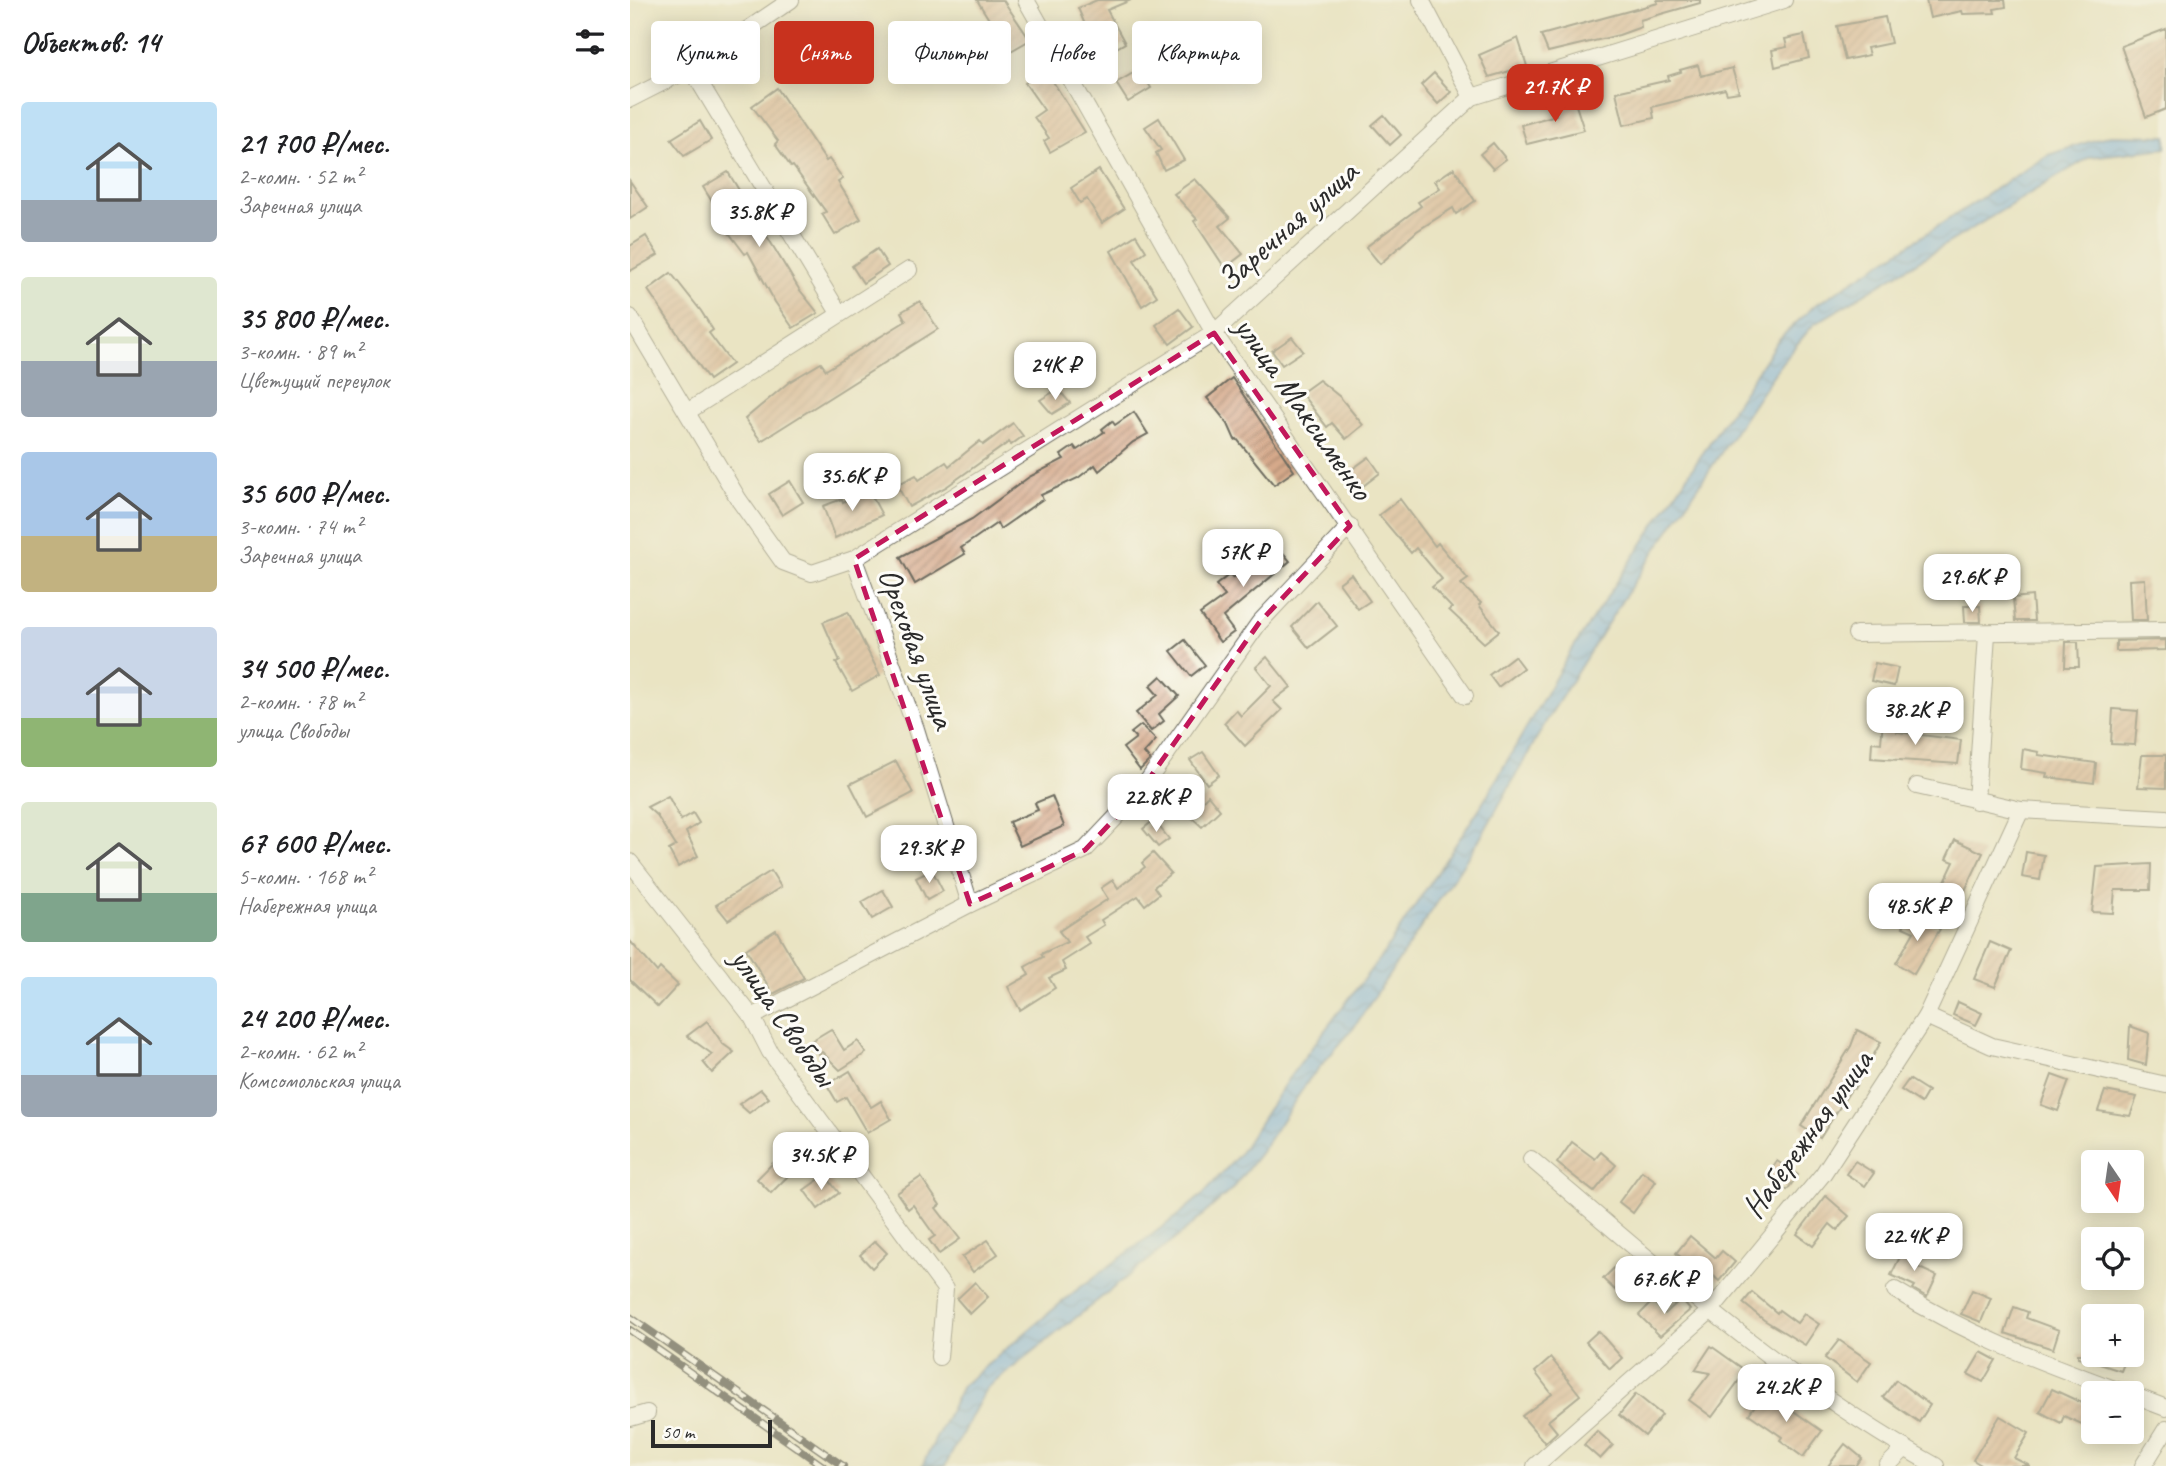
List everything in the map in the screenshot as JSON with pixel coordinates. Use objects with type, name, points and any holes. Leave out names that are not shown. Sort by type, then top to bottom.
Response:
[{"type":"street","points":[[760,21],[791,0]]},
{"type":"street","name":"улица Максименко","points":[[1026,0],[1214,333],[1465,696]]},
{"type":"street","points":[[1421,0],[1472,97]]},
{"type":"street","name":"Заречная улица","points":[[854,559],[1214,333],[1472,97],[1784,0]]},
{"type":"street","points":[[630,99],[660,84]]},
{"type":"street","points":[[701,84],[839,313]]},
{"type":"street","points":[[687,412],[909,270]]},
{"type":"street","name":"Ореховая улица","points":[[630,317],[739,500],[783,562],[812,573],[854,559],[916,729],[970,904]]},
{"type":"street","points":[[752,1017],[970,904],[1085,850],[1139,793],[1259,623],[1350,526]]},
{"type":"street","points":[[1856,634],[1987,634],[2166,629]]},
{"type":"street","points":[[1976,802],[1987,634]]},
{"type":"street","points":[[1917,786],[1976,802],[2021,810],[2166,818]]},
{"type":"street","name":"Набережная улица","points":[[1535,1466],[1710,1311],[1823,1174],[1926,1016],[2021,810]]},
{"type":"street","name":"улица Свободы","points":[[630,862],[752,1017],[770,1052],[945,1289],[939,1357]]},
{"type":"street","points":[[1926,1016],[1992,1046],[2166,1085]]},
{"type":"street","points":[[1531,1159],[1710,1311],[1905,1448],[1936,1466]]},
{"type":"street","points":[[1895,1290],[1945,1321],[2093,1381]]},
{"type":"street","points":[[2144,1400],[2166,1408]]},
{"type":"street","points":[[630,1418],[647,1413]]},
{"type":"street","points":[[2143,1466],[2166,1429]]},
{"type":"street","points":[[1886,1466],[1905,1448]]},
{"type":"highlighted area","points":[[1214,333],[1350,526],[1259,623],[1139,793],[1085,850],[970,904],[854,559]]},
{"type":"water","points":[[2110,135],[2166,136],[2166,148],[2090,157],[1813,325],[1782,362],[1623,599],[1547,720],[1481,837],[1353,1029],[1310,1078],[1261,1152],[1232,1189],[1185,1231],[986,1389],[945,1466],[922,1466],[962,1386],[1074,1292],[1176,1217],[1202,1195],[1238,1156],[1288,1079],[1385,951],[1481,806],[1569,654],[1778,340],[1814,306],[2048,155]]},
{"type":"building","points":[[977,0],[1003,0],[1025,33],[1025,43],[1011,51],[1011,21],[990,21]]},
{"type":"building","points":[[1097,0],[1131,0],[1107,10],[1113,21],[1083,21],[1078,8]]},
{"type":"building","points":[[1657,0],[1700,0],[1700,3],[1640,20],[1641,27],[1619,35],[1548,52],[1541,35],[1658,3]]},
{"type":"building","points":[[1926,0],[2005,0],[2006,7],[1994,9],[1995,13],[1963,14],[1962,11],[1930,18]]},
{"type":"building","points":[[1885,17],[1891,43],[1867,48],[1869,55],[1845,60],[1837,26]]},
{"type":"building","points":[[2166,29],[2166,109],[2146,117],[2121,46]]},
{"type":"building","points":[[1118,30],[1125,43],[1118,47]]},
{"type":"building","points":[[1804,35],[1809,58],[1775,67],[1772,50],[1787,47],[1785,39]]},
{"type":"building","points":[[1518,38],[1527,66],[1489,77],[1479,55]]},
{"type":"building","points":[[1698,65],[1701,76],[1732,68],[1739,92],[1727,94],[1725,89],[1652,107],[1654,118],[1624,125],[1616,92],[1669,80],[1668,76]]},
{"type":"building","points":[[1434,73],[1451,92],[1438,104],[1421,85]]},
{"type":"building","points":[[1132,74],[1132,84],[1149,84],[1151,88],[1128,102],[1117,84]]},
{"type":"building","points":[[1026,84],[1055,84],[1085,132],[1050,152],[1044,141],[1049,138],[1034,117],[1044,110]]},
{"type":"building","points":[[777,88],[826,161],[829,159],[843,179],[838,182],[861,219],[835,235],[822,214],[826,212],[793,166],[791,167],[775,144],[778,141],[752,106]]},
{"type":"building","points":[[1574,99],[1584,130],[1527,144],[1521,125],[1556,115],[1553,105]]},
{"type":"building","points":[[1384,115],[1401,135],[1390,145],[1372,125]]},
{"type":"building","points":[[1159,118],[1184,160],[1164,170],[1156,153],[1161,150],[1145,127]]},
{"type":"building","points":[[700,121],[711,140],[684,156],[671,139]]},
{"type":"building","points":[[1493,143],[1506,159],[1493,169],[1480,154]]},
{"type":"building","points":[[1454,168],[1475,201],[1456,214],[1453,208],[1417,231],[1380,264],[1366,247],[1421,206],[1418,202],[1440,188],[1435,181]]},
{"type":"building","points":[[1099,170],[1124,209],[1102,223],[1087,199],[1080,203],[1071,188]]},
{"type":"building","points":[[728,172],[799,289],[818,313],[793,328],[775,302],[748,252],[745,254],[723,225],[726,224],[703,187]]},
{"type":"building","points":[[1195,179],[1230,218],[1220,226],[1243,254],[1225,268],[1194,221],[1197,219],[1174,194]]},
{"type":"building","points":[[630,181],[648,207],[630,219]]},
{"type":"building","points":[[1136,235],[1146,251],[1134,260],[1157,296],[1142,306],[1111,251]]},
{"type":"building","points":[[646,236],[658,255],[630,271],[630,246]]},
{"type":"building","points":[[877,249],[888,266],[863,283],[852,266]]},
{"type":"building","points":[[671,273],[701,311],[713,330],[709,333],[732,364],[709,380],[648,290]]},
{"type":"building","points":[[920,301],[938,329],[761,441],[745,419],[789,382],[821,363],[826,370],[906,321],[901,312]]},
{"type":"building","points":[[1179,308],[1193,327],[1170,344],[1156,325]]},
{"type":"building","points":[[1292,337],[1303,351],[1282,365],[1272,351]]},
{"type":"building","points":[[1232,378],[1294,471],[1274,485],[1237,439],[1235,440],[1228,424],[1207,398]]},
{"type":"building","points":[[1319,380],[1340,397],[1363,425],[1346,439],[1332,423],[1327,427],[1301,393]]},
{"type":"building","points":[[1058,389],[1070,403],[1052,414],[1040,400]]},
{"type":"building","points":[[1134,412],[1148,434],[1133,442],[1099,471],[1095,465],[1078,478],[1041,495],[1043,499],[1000,529],[997,523],[961,548],[965,554],[915,584],[900,557],[972,519],[1029,477],[1064,459],[1061,455],[1074,446],[1077,450],[1104,432],[1102,429],[1112,421],[1115,425]]},
{"type":"building","points":[[1013,423],[1023,436],[1011,445],[1009,442],[946,487],[909,507],[897,485],[916,475],[919,480],[946,462],[949,466],[980,441],[983,445]]},
{"type":"building","points":[[1369,457],[1380,473],[1363,486],[1351,470]]},
{"type":"building","points":[[790,481],[803,502],[782,515],[769,494]]},
{"type":"building","points":[[868,489],[882,515],[835,538],[823,506],[842,499],[843,502]]},
{"type":"building","points":[[1400,499],[1435,546],[1438,543],[1468,579],[1461,584],[1481,603],[1479,605],[1499,631],[1484,643],[1449,610],[1452,608],[1432,587],[1442,579],[1416,548],[1411,553],[1379,515]]},
{"type":"building","points":[[1275,543],[1290,561],[1223,617],[1234,632],[1220,642],[1200,614],[1225,596],[1216,585],[1230,574],[1233,578]]},
{"type":"building","points":[[1351,574],[1370,601],[1358,609],[1339,583]]},
{"type":"building","points":[[2145,579],[2147,620],[2131,620],[2129,580]]},
{"type":"building","points":[[2032,596],[2034,621],[2015,621],[2013,598]]},
{"type":"building","points":[[1317,601],[1337,626],[1309,648],[1292,627]]},
{"type":"building","points":[[1964,606],[1980,606],[1981,622],[1965,622]]},
{"type":"building","points":[[848,612],[880,675],[852,691],[836,663],[840,661],[823,622]]},
{"type":"building","points":[[1185,640],[1205,665],[1191,676],[1171,651]]},
{"type":"building","points":[[2166,640],[2166,650],[2116,651],[2116,641]]},
{"type":"building","points":[[2066,642],[2078,642],[2079,667],[2065,667]]},
{"type":"building","points":[[1514,656],[1523,668],[1498,687],[1489,675]]},
{"type":"building","points":[[1267,657],[1291,687],[1273,701],[1282,710],[1245,746],[1224,723],[1236,710],[1241,716],[1271,686],[1256,667]]},
{"type":"building","points":[[1875,663],[1898,668],[1894,686],[1871,681]]},
{"type":"building","points":[[1161,676],[1179,696],[1159,714],[1164,721],[1151,731],[1136,713],[1158,695],[1150,686]]},
{"type":"building","points":[[2113,709],[2138,711],[2135,745],[2111,744]]},
{"type":"building","points":[[1883,720],[1898,721],[1897,732],[1961,740],[1958,764],[1871,758],[1872,742],[1881,743]]},
{"type":"building","points":[[1141,725],[1156,740],[1144,753],[1150,760],[1140,770],[1123,748],[1136,738],[1131,733]]},
{"type":"building","points":[[2023,749],[2039,752],[2038,755],[2096,763],[2094,783],[2046,777],[2047,773],[2021,769]]},
{"type":"building","points":[[1203,752],[1219,775],[1207,784],[1190,760]]},
{"type":"building","points":[[2142,755],[2166,755],[2166,788],[2138,787]]},
{"type":"building","points":[[896,761],[913,793],[867,817],[850,784]]},
{"type":"building","points":[[1208,795],[1220,810],[1202,827],[1189,815]]},
{"type":"building","points":[[668,796],[681,820],[693,813],[699,823],[686,832],[698,856],[678,867],[669,850],[676,846],[657,816],[647,807]]},
{"type":"building","points":[[1052,796],[1064,826],[1020,846],[1009,822],[1038,810],[1035,803]]},
{"type":"building","points":[[1154,820],[1169,839],[1158,847],[1143,829]]},
{"type":"building","points":[[1955,840],[1983,853],[1958,905],[1938,896],[1954,862],[1946,859]]},
{"type":"building","points":[[2026,852],[2044,855],[2040,880],[2022,877]]},
{"type":"building","points":[[1153,853],[1171,873],[1154,887],[1159,894],[1145,905],[1138,896],[1101,920],[1104,925],[1085,937],[1090,944],[1062,962],[1066,970],[1049,978],[1055,988],[1020,1010],[1008,987],[1029,975],[1025,967],[1043,957],[1041,954],[1067,942],[1059,931],[1108,899],[1101,888],[1113,880],[1118,888],[1145,867],[1142,863]]},
{"type":"building","points":[[2151,864],[2150,890],[2115,890],[2113,913],[2092,912],[2097,867]]},
{"type":"building","points":[[932,870],[943,891],[927,900],[916,878]]},
{"type":"building","points":[[771,871],[781,887],[728,920],[716,905]]},
{"type":"building","points":[[883,890],[893,907],[872,919],[862,902]]},
{"type":"building","points":[[1910,914],[1940,929],[1914,974],[1896,963],[1914,932],[1903,927]]},
{"type":"building","points":[[776,930],[804,978],[773,994],[746,949]]},
{"type":"building","points":[[630,941],[657,972],[660,968],[678,985],[658,1007],[630,980]]},
{"type":"building","points":[[1990,942],[2011,951],[1995,987],[1974,979]]},
{"type":"building","points":[[1958,1002],[1982,1013],[1976,1025],[1953,1015]]},
{"type":"building","points":[[707,1021],[723,1044],[734,1052],[712,1073],[703,1062],[712,1054],[687,1036]]},
{"type":"building","points":[[2130,1026],[2149,1033],[2146,1065],[2128,1060]]},
{"type":"building","points":[[831,1029],[844,1050],[858,1041],[866,1053],[840,1070],[822,1052],[819,1054],[811,1041]]},
{"type":"building","points":[[1857,1030],[1881,1042],[1854,1089],[1852,1088],[1820,1138],[1801,1126],[1851,1046]]},
{"type":"building","points":[[850,1071],[871,1107],[881,1101],[891,1119],[867,1133],[846,1097],[837,1102],[827,1085]]},
{"type":"building","points":[[2052,1075],[2069,1081],[2058,1111],[2041,1105]]},
{"type":"building","points":[[1909,1079],[1928,1091],[1921,1103],[1901,1090]]},
{"type":"building","points":[[761,1089],[769,1098],[749,1113],[739,1104]]},
{"type":"building","points":[[2105,1091],[2137,1097],[2130,1116],[2098,1111]]},
{"type":"building","points":[[1572,1142],[1595,1159],[1601,1152],[1616,1165],[1594,1192],[1557,1163]]},
{"type":"building","points":[[778,1158],[792,1172],[771,1193],[757,1179]]},
{"type":"building","points":[[1777,1161],[1798,1175],[1787,1190],[1767,1176]]},
{"type":"building","points":[[1855,1161],[1874,1173],[1865,1186],[1846,1174]]},
{"type":"building","points":[[1642,1171],[1656,1181],[1633,1213],[1619,1202]]},
{"type":"building","points":[[825,1175],[839,1193],[818,1209],[804,1190]]},
{"type":"building","points":[[921,1177],[940,1205],[936,1208],[960,1239],[939,1254],[929,1240],[935,1236],[913,1205],[908,1209],[897,1193]]},
{"type":"building","points":[[1826,1196],[1849,1216],[1837,1230],[1830,1224],[1813,1246],[1797,1234]]},
{"type":"building","points":[[1690,1236],[1716,1258],[1722,1251],[1735,1262],[1719,1281],[1694,1258],[1689,1264],[1676,1253]]},
{"type":"building","points":[[988,1240],[998,1254],[973,1272],[962,1257]]},
{"type":"building","points":[[875,1241],[887,1253],[872,1268],[860,1255]]},
{"type":"building","points":[[1905,1247],[1921,1255],[1915,1266],[1937,1276],[1927,1297],[1913,1289],[1915,1286],[1891,1275]]},
{"type":"building","points":[[1620,1262],[1631,1274],[1615,1290],[1603,1279]]},
{"type":"building","points":[[975,1282],[988,1297],[970,1314],[957,1299]]},
{"type":"building","points":[[1972,1290],[1991,1298],[1981,1322],[1961,1314]]},
{"type":"building","points":[[1752,1292],[1777,1313],[1779,1310],[1797,1323],[1804,1314],[1819,1324],[1805,1345],[1764,1320],[1743,1303]]},
{"type":"building","points":[[1681,1299],[1690,1310],[1660,1336],[1639,1315],[1653,1301],[1665,1314]]},
{"type":"building","points":[[2014,1307],[2028,1312],[2026,1318],[2059,1330],[2053,1349],[2005,1333]]},
{"type":"building","points":[[1598,1331],[1622,1358],[1610,1369],[1586,1342]]},
{"type":"building","points":[[1839,1340],[1871,1362],[1857,1382],[1825,1358]]},
{"type":"building","points":[[1711,1346],[1746,1371],[1712,1417],[1689,1400],[1710,1373],[1695,1370]]},
{"type":"building","points":[[1981,1352],[1996,1360],[1983,1382],[1968,1374]]},
{"type":"building","points":[[1551,1358],[1580,1395],[1548,1421],[1557,1432],[1545,1443],[1522,1416],[1552,1394],[1535,1372]]},
{"type":"building","points":[[1896,1380],[1930,1405],[1919,1422],[1883,1397]]},
{"type":"building","points":[[2052,1389],[2081,1402],[2081,1424],[2064,1416],[2061,1423],[2040,1412]]},
{"type":"building","points":[[1765,1391],[1822,1431],[1803,1457],[1780,1440],[1782,1437],[1749,1414]]},
{"type":"building","points":[[1636,1394],[1662,1415],[1645,1436],[1619,1415]]},
{"type":"building","points":[[2000,1416],[2029,1433],[2014,1458],[2030,1466],[1983,1466],[1973,1460]]},
{"type":"building","points":[[1597,1431],[1613,1445],[1600,1459],[1584,1445]]},
{"type":"building","points":[[1845,1444],[1862,1458],[1856,1466],[1828,1466]]},
{"type":"railway","points":[[630,1317],[843,1466]]},
{"type":"railway","points":[[630,1330],[823,1466]]}]
